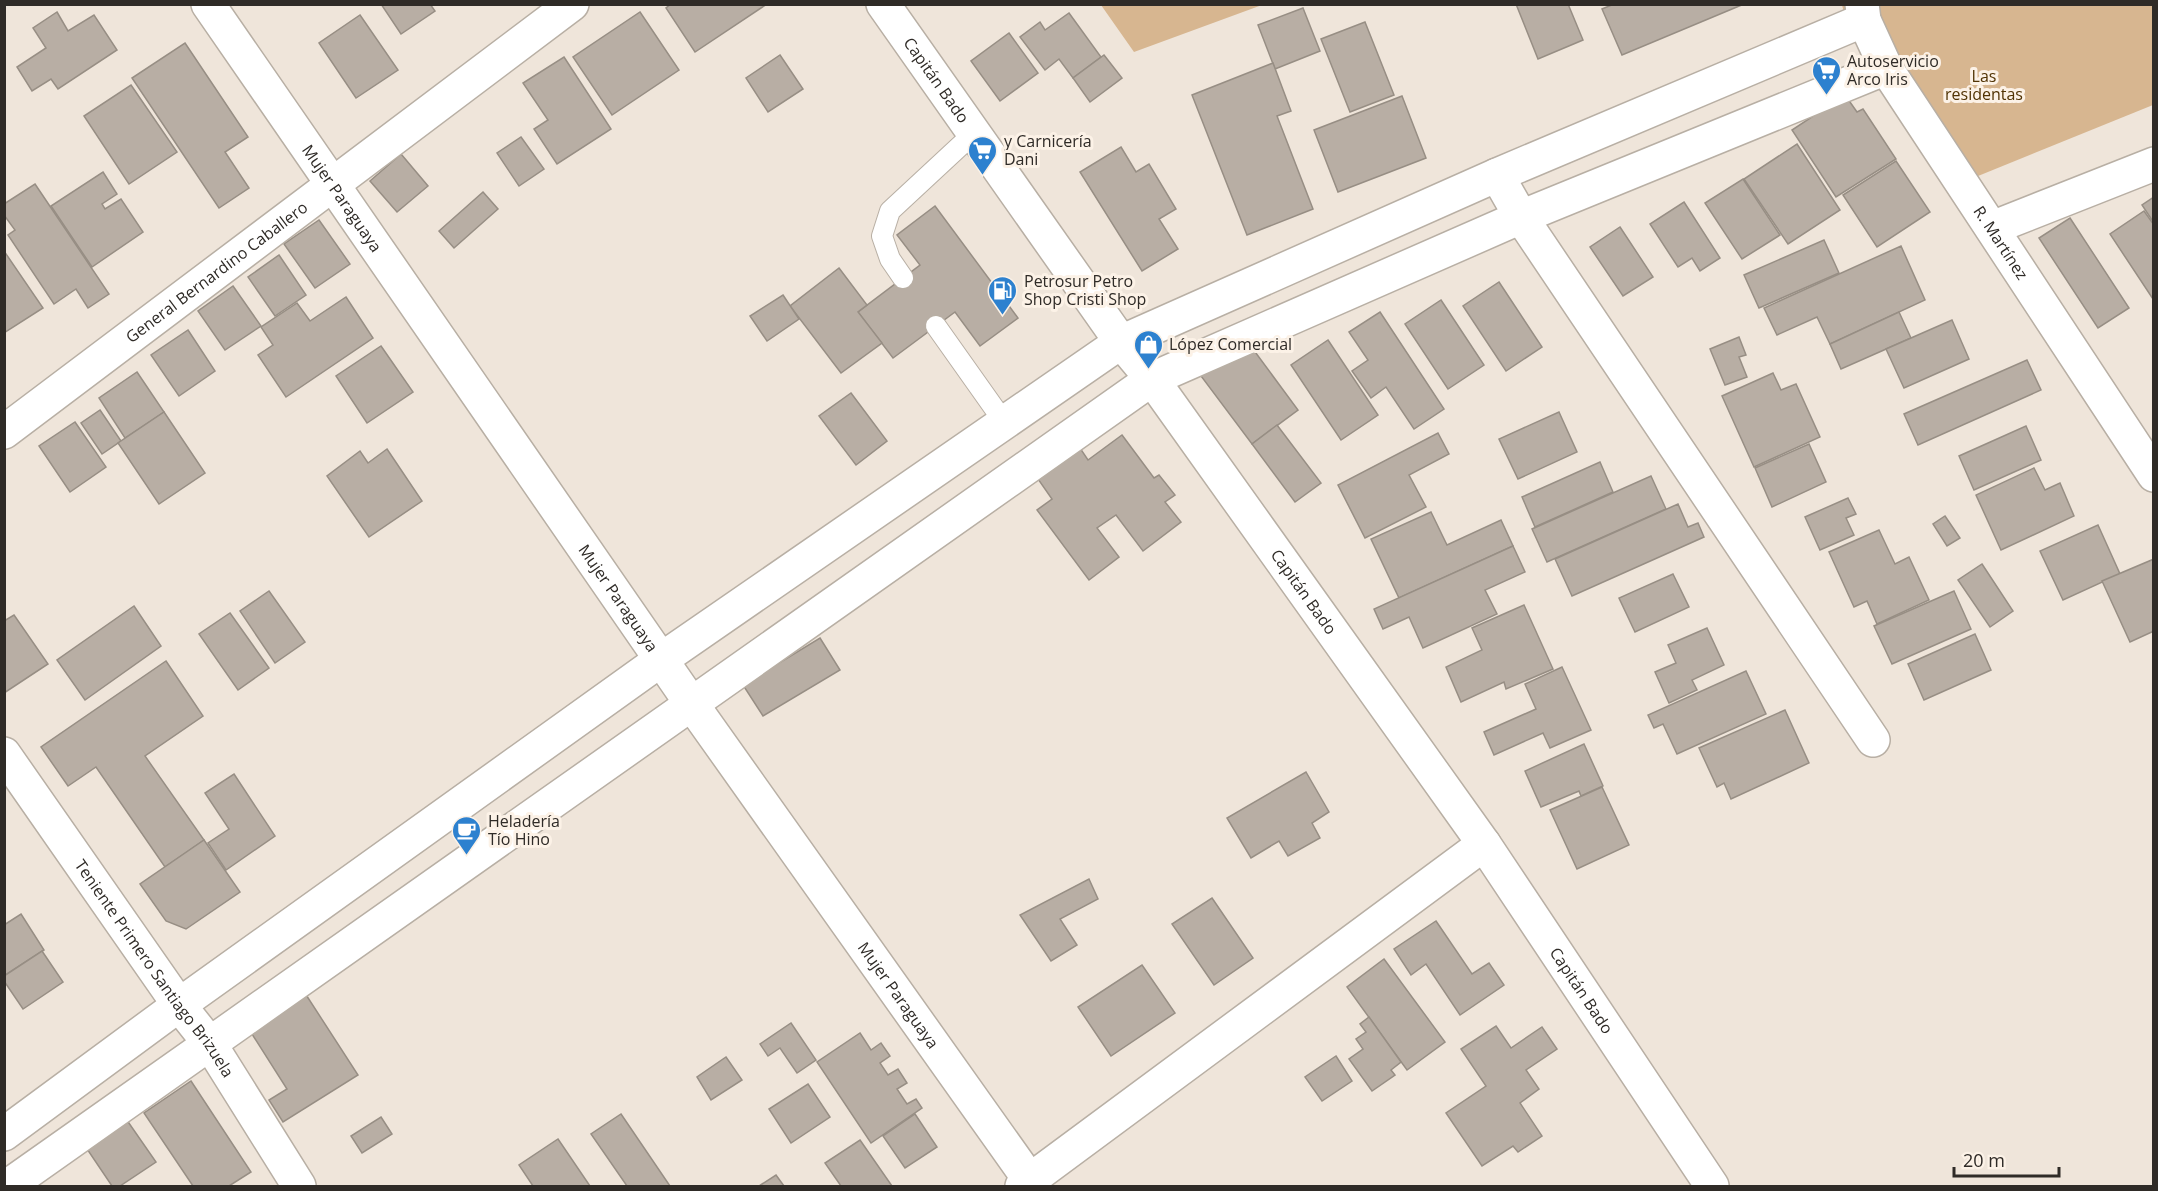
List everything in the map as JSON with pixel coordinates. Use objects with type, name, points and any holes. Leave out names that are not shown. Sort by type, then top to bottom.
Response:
[{"type":"street","name":"Mujer Paraguaya","points":[[208,4],[691,703],[1029,1184]]},
{"type":"street","name":"General Bernardino Caballero","points":[[4,432],[572,4]]},
{"type":"street","name":"Capitán Bado","points":[[883,4],[1121,342],[1152,379],[1484,844],[1712,1186]]},
{"type":"street","name":"R. Martínez","points":[[1863,12],[1886,68],[2154,475]]},
{"type":"street","points":[[4,1134],[179,1005],[662,659],[1121,342],[1863,12]]},
{"type":"street","points":[[9,1186],[1152,379],[1521,217],[1886,68]]},
{"type":"street","points":[[1992,228],[2154,164]]},
{"type":"street","points":[[1497,175],[1521,217],[1873,740]]},
{"type":"street","name":"Teniente Primero Santiago Brizuela","points":[[4,754],[179,1005],[210,1044],[299,1186]]},
{"type":"street","points":[[1029,1184],[1484,844]]},
{"type":"lane","points":[[903,278],[890,259],[882,236],[890,211],[974,133]]},
{"type":"lane","points":[[936,326],[1004,422]]},
{"type":"green space","points":[[1101,5],[1262,5],[1134,52]]},
{"type":"green space","name":"Las residentas","points":[[1842,5],[2153,5],[2153,105],[1951,187],[1845,16]]},
{"type":"building","points":[[381,4],[430,4],[435,11],[401,34]]},
{"type":"building","points":[[671,4],[767,4],[695,52],[666,8]]},
{"type":"building","points":[[1516,4],[1568,4],[1583,40],[1538,59]]},
{"type":"building","points":[[1614,4],[1744,4],[1622,55],[1602,9]]},
{"type":"building","points":[[1303,8],[1320,51],[1275,69],[1258,25]]},
{"type":"building","points":[[57,12],[68,31],[94,15],[117,50],[58,89],[51,79],[32,91],[17,67],[46,48],[33,28]]},
{"type":"building","points":[[640,12],[679,70],[612,115],[573,57]]},
{"type":"building","points":[[1069,13],[1101,57],[1073,78],[1059,59],[1045,70],[1020,37],[1040,22],[1045,30]]},
{"type":"building","points":[[360,15],[398,70],[356,98],[319,43]]},
{"type":"building","points":[[1365,22],[1394,95],[1350,112],[1321,39]]},
{"type":"building","points":[[1009,33],[1038,73],[1000,101],[971,61]]},
{"type":"building","points":[[185,43],[248,137],[225,152],[249,188],[219,208],[132,78]]},
{"type":"building","points":[[780,55],[803,89],[768,112],[746,78]]},
{"type":"building","points":[[1104,55],[1122,78],[1090,102],[1073,78]]},
{"type":"building","points":[[564,57],[611,129],[557,164],[534,129],[548,120],[523,83]]},
{"type":"building","points":[[1273,63],[1291,111],[1277,116],[1313,209],[1247,235],[1192,95]]},
{"type":"building","points":[[131,85],[177,152],[129,184],[84,116]]},
{"type":"building","points":[[1845,95],[1857,112],[1863,109],[1896,159],[1836,197],[1792,130]]},
{"type":"building","points":[[1402,96],[1426,158],[1338,192],[1314,130]]},
{"type":"building","points":[[521,137],[544,169],[519,186],[497,153]]},
{"type":"building","points":[[1797,144],[1840,210],[1788,244],[1744,179]]},
{"type":"building","points":[[1121,147],[1136,172],[1149,164],[1176,209],[1159,219],[1178,249],[1142,271],[1080,172]]},
{"type":"building","points":[[401,154],[428,186],[397,212],[370,181]]},
{"type":"building","points":[[1896,161],[1930,212],[1877,247],[1843,195]]},
{"type":"building","points":[[103,172],[117,194],[102,204],[105,209],[121,199],[143,232],[92,267],[51,206]]},
{"type":"building","points":[[1743,179],[1780,235],[1742,259],[1705,203]]},
{"type":"building","points":[[35,184],[109,294],[88,308],[76,289],[54,304],[8,235],[15,230],[4,215],[4,204]]},
{"type":"building","points":[[483,192],[498,209],[454,248],[439,231]]},
{"type":"building","points":[[2154,197],[2154,223],[2142,205]]},
{"type":"building","points":[[1684,202],[1720,258],[1700,271],[1692,258],[1678,267],[1650,224]]},
{"type":"building","points":[[935,206],[1018,318],[980,346],[955,312],[893,358],[858,312],[920,265],[897,235]]},
{"type":"building","points":[[2144,211],[2154,225],[2153,299],[2110,234]]},
{"type":"building","points":[[2070,218],[2129,308],[2098,328],[2039,238]]},
{"type":"building","points":[[319,220],[350,264],[315,288],[284,244]]},
{"type":"building","points":[[1620,227],[1653,277],[1623,296],[1590,247]]},
{"type":"building","points":[[1824,240],[1839,273],[1759,308],[1744,275]]},
{"type":"building","points":[[1901,246],[1925,300],[1830,344],[1817,317],[1777,335],[1764,308]]},
{"type":"building","points":[[4,251],[43,308],[4,333]]},
{"type":"building","points":[[279,255],[306,295],[275,316],[248,277]]},
{"type":"building","points":[[839,268],[867,305],[858,312],[882,343],[841,373],[790,306]]},
{"type":"building","points":[[1499,282],[1542,347],[1506,371],[1463,306]]},
{"type":"building","points":[[233,286],[261,326],[225,350],[198,311]]},
{"type":"building","points":[[783,295],[799,319],[767,341],[750,316]]},
{"type":"building","points":[[346,297],[373,338],[286,397],[258,355],[273,345],[261,327],[297,303],[310,321]]},
{"type":"building","points":[[1441,300],[1484,365],[1448,389],[1405,324]]},
{"type":"building","points":[[1380,312],[1444,409],[1414,429],[1386,387],[1371,398],[1352,371],[1368,360],[1349,332]]},
{"type":"building","points":[[1899,312],[1911,338],[1841,369],[1830,344]]},
{"type":"building","points":[[1952,320],[1969,359],[1904,388],[1886,349]]},
{"type":"building","points":[[188,330],[215,371],[179,396],[151,355]]},
{"type":"building","points":[[1739,337],[1746,355],[1739,357],[1747,377],[1725,385],[1710,349]]},
{"type":"building","points":[[1328,340],[1378,415],[1341,440],[1291,365]]},
{"type":"building","points":[[1247,341],[1298,410],[1252,444],[1201,376]]},
{"type":"building","points":[[381,346],[413,392],[367,423],[336,376]]},
{"type":"building","points":[[2027,360],[2041,390],[1918,445],[1904,414]]},
{"type":"building","points":[[137,372],[164,412],[125,438],[99,398]]},
{"type":"building","points":[[1773,373],[1781,390],[1796,384],[1820,437],[1754,467],[1722,396]]},
{"type":"building","points":[[851,393],[887,441],[856,465],[819,416]]},
{"type":"building","points":[[100,410],[121,441],[102,454],[81,423]]},
{"type":"building","points":[[164,412],[205,473],[159,504],[118,443]]},
{"type":"building","points":[[1559,412],[1577,452],[1518,479],[1499,439]]},
{"type":"building","points":[[75,422],[106,467],[70,492],[39,446]]},
{"type":"building","points":[[1277,425],[1321,483],[1295,502],[1252,444]]},
{"type":"building","points":[[2026,426],[2041,460],[1974,490],[1959,456]]},
{"type":"building","points":[[1438,433],[1449,454],[1409,475],[1426,507],[1365,538],[1338,485]]},
{"type":"building","points":[[1122,435],[1154,478],[1159,475],[1175,495],[1165,502],[1181,522],[1143,551],[1116,515],[1097,528],[1119,557],[1089,580],[1037,510],[1052,499],[1038,479],[1080,448],[1088,460]]},
{"type":"building","points":[[1809,444],[1826,482],[1772,507],[1755,468]]},
{"type":"building","points":[[387,449],[422,501],[369,537],[327,476],[360,451],[368,463]]},
{"type":"building","points":[[1600,462],[1613,492],[1535,527],[1522,497]]},
{"type":"building","points":[[2034,468],[2045,490],[2060,483],[2074,516],[2001,550],[1976,495]]},
{"type":"building","points":[[1651,476],[1666,509],[1547,562],[1532,529]]},
{"type":"building","points":[[1848,498],[1856,514],[1846,518],[1854,535],[1820,550],[1805,517]]},
{"type":"building","points":[[1678,504],[1688,527],[1698,523],[1704,537],[1572,596],[1555,559]]},
{"type":"building","points":[[1431,512],[1447,545],[1501,520],[1513,546],[1399,598],[1371,539]]},
{"type":"building","points":[[1945,516],[1960,538],[1947,546],[1933,524]]},
{"type":"building","points":[[2098,525],[2120,574],[2063,600],[2040,551]]},
{"type":"building","points":[[1879,530],[1895,564],[1909,557],[1929,600],[1877,624],[1867,601],[1854,607],[1829,552]]},
{"type":"building","points":[[1513,546],[1525,572],[1485,590],[1497,614],[1423,648],[1409,617],[1383,629],[1374,609]]},
{"type":"building","points":[[2154,559],[2154,631],[2130,642],[2102,581]]},
{"type":"building","points":[[1982,564],[2013,611],[1990,627],[1958,580]]},
{"type":"building","points":[[1673,574],[1689,607],[1635,632],[1619,598]]},
{"type":"building","points":[[269,591],[305,642],[275,663],[240,611]]},
{"type":"building","points":[[1954,591],[1971,629],[1892,664],[1874,626]]},
{"type":"building","points":[[1524,605],[1553,669],[1506,689],[1504,682],[1461,702],[1446,667],[1482,650],[1472,628]]},
{"type":"building","points":[[134,606],[161,646],[85,700],[57,660]]},
{"type":"building","points":[[230,613],[269,668],[238,690],[199,634]]},
{"type":"building","points":[[14,615],[48,664],[4,693],[4,621]]},
{"type":"building","points":[[1707,628],[1724,665],[1692,680],[1697,690],[1669,703],[1655,672],[1676,663],[1668,645]]},
{"type":"building","points":[[1975,634],[1991,670],[1924,700],[1908,664]]},
{"type":"building","points":[[820,638],[840,670],[763,716],[743,685]]},
{"type":"building","points":[[166,661],[203,716],[145,756],[204,840],[165,867],[96,767],[68,786],[41,747]]},
{"type":"building","points":[[1562,667],[1591,730],[1550,748],[1543,733],[1494,755],[1484,732],[1536,709],[1525,684]]},
{"type":"building","points":[[1746,671],[1766,714],[1677,754],[1663,724],[1654,728],[1648,715]]},
{"type":"building","points":[[1785,710],[1809,763],[1731,799],[1724,783],[1717,787],[1699,748]]},
{"type":"building","points":[[1584,744],[1603,786],[1581,796],[1579,791],[1541,807],[1525,771]]},
{"type":"building","points":[[1306,772],[1329,812],[1312,823],[1320,838],[1288,856],[1279,841],[1251,858],[1227,818]]},
{"type":"building","points":[[234,774],[275,836],[226,870],[208,843],[229,829],[205,793]]},
{"type":"building","points":[[1602,787],[1629,845],[1577,869],[1550,810]]},
{"type":"building","points":[[204,840],[240,892],[186,929],[166,921],[140,884]]},
{"type":"building","points":[[1089,879],[1098,899],[1060,919],[1077,945],[1051,961],[1020,915]]},
{"type":"building","points":[[1212,898],[1253,958],[1214,985],[1172,924]]},
{"type":"building","points":[[21,914],[44,950],[4,976],[4,925]]},
{"type":"building","points":[[1436,921],[1472,974],[1489,963],[1504,985],[1460,1015],[1426,964],[1411,975],[1394,949]]},
{"type":"building","points":[[42,951],[63,982],[23,1009],[4,981],[4,976]]},
{"type":"building","points":[[1384,959],[1445,1042],[1407,1070],[1347,987]]},
{"type":"building","points":[[1142,965],[1175,1013],[1111,1056],[1078,1007]]},
{"type":"building","points":[[301,987],[358,1075],[283,1122],[269,1100],[287,1089],[245,1023]]},
{"type":"building","points":[[1369,1017],[1401,1062],[1391,1070],[1395,1075],[1372,1091],[1349,1059],[1363,1049],[1356,1039],[1366,1032],[1360,1024]]},
{"type":"building","points":[[791,1023],[816,1060],[797,1073],[780,1048],[768,1056],[760,1044]]},
{"type":"building","points":[[1496,1026],[1511,1048],[1542,1027],[1557,1049],[1526,1070],[1539,1089],[1520,1103],[1542,1136],[1518,1152],[1513,1146],[1482,1166],[1446,1113],[1486,1086],[1461,1049]]},
{"type":"building","points":[[860,1033],[871,1050],[881,1043],[890,1056],[880,1063],[888,1075],[898,1069],[907,1083],[897,1089],[907,1104],[916,1099],[922,1108],[871,1143],[817,1062]]},
{"type":"building","points":[[1336,1056],[1352,1081],[1322,1101],[1305,1077]]},
{"type":"building","points":[[726,1057],[742,1080],[711,1100],[697,1077]]},
{"type":"building","points":[[191,1081],[251,1172],[229,1186],[193,1186],[144,1113]]},
{"type":"building","points":[[808,1084],[830,1117],[791,1143],[769,1109]]},
{"type":"building","points":[[621,1114],[670,1186],[627,1186],[591,1134]]},
{"type":"building","points":[[915,1114],[937,1147],[905,1168],[883,1136]]},
{"type":"building","points":[[124,1116],[156,1162],[120,1186],[112,1186],[83,1143]]},
{"type":"building","points":[[381,1117],[392,1134],[362,1153],[351,1136]]},
{"type":"building","points":[[558,1139],[590,1186],[533,1186],[519,1165]]},
{"type":"building","points":[[860,1140],[892,1186],[841,1186],[825,1163]]},
{"type":"building","points":[[776,1175],[784,1186],[759,1186]]},
{"type":"place","name":"Autoservicio Arco Iris","points":[[1826,96]]},
{"type":"place","name":"y Carnicería Dani","points":[[983,176]]},
{"type":"place","name":"Petrosur Petro Shop Cristi Shop","points":[[1003,316]]},
{"type":"place","name":"López Comercial","points":[[1148,370]]},
{"type":"place","name":"Heladería Tío Hino","points":[[467,856]]}]
